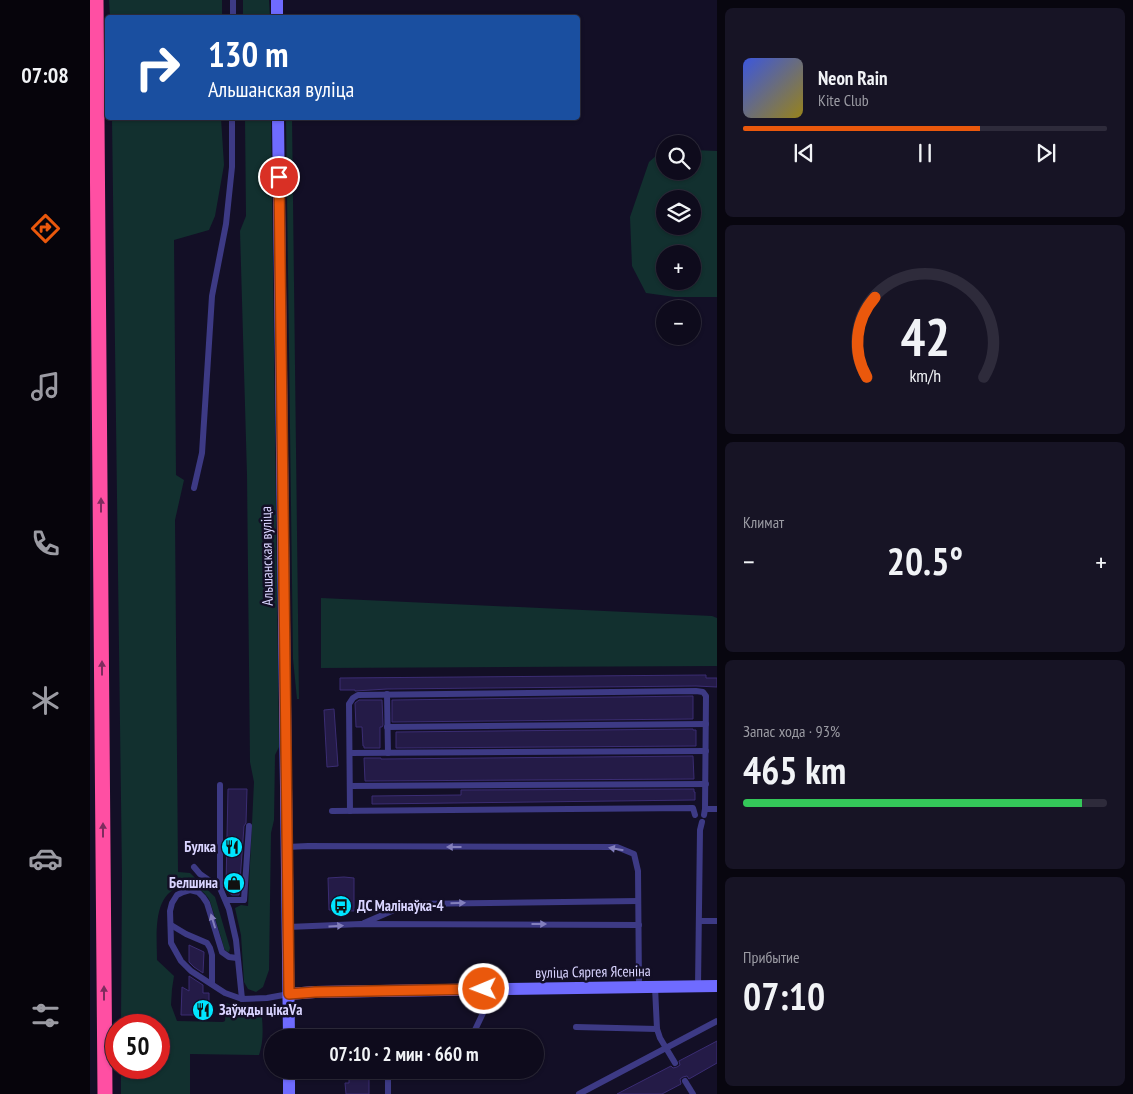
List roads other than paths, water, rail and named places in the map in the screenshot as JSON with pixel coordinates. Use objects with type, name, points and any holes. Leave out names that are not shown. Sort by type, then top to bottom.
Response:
[{"type":"highway","points":[[96,0],[105,1094]]},
{"type":"main road","points":[[277,0],[277,15]]},
{"type":"main road","name":"Альшанская вуліца","points":[[278,120],[289,1029]]},
{"type":"main road","name":"вуліца Сяргея Ясеніна","points":[[289,994],[315,992],[717,986]]},
{"type":"main road","points":[[289,1079],[289,1094]]},
{"type":"lane","points":[[233,0],[233,15]]},
{"type":"lane","points":[[194,488],[202,453],[212,296],[226,224],[232,167],[232,120]]},
{"type":"lane","points":[[350,811],[349,704],[358,695],[703,692],[706,696],[706,784],[700,830],[698,986]]},
{"type":"lane","points":[[387,694],[388,753]]},
{"type":"lane","points":[[387,726],[706,724]]},
{"type":"lane","points":[[350,754],[706,750]]},
{"type":"lane","points":[[350,786],[706,784]]},
{"type":"lane","points":[[220,785],[220,888],[229,909],[236,940],[242,999]]},
{"type":"lane","points":[[332,811],[693,808],[701,816]]},
{"type":"lane","points":[[701,816],[717,808]]},
{"type":"lane","points":[[226,900],[244,900],[249,826]]},
{"type":"lane","points":[[287,847],[617,848],[634,854],[638,871],[639,987]]},
{"type":"lane","points":[[194,867],[200,874],[220,888]]},
{"type":"lane","points":[[237,958],[229,957],[222,952],[207,904],[198,892],[190,890],[177,895],[172,902],[170,911],[171,942],[181,961],[191,971],[225,993],[242,999],[267,998],[289,994]]},
{"type":"lane","points":[[361,924],[408,904],[638,901]]},
{"type":"lane","points":[[699,921],[717,921]]},
{"type":"lane","points":[[288,927],[361,924],[639,924]]},
{"type":"lane","points":[[171,925],[207,943],[212,955],[212,984]]},
{"type":"lane","points":[[655,987],[657,1029],[660,1038],[675,1063]]},
{"type":"lane","points":[[475,1029],[484,1010],[484,989]]},
{"type":"lane","points":[[579,1094],[717,1021]]},
{"type":"lane","points":[[576,1027],[657,1029]]},
{"type":"lane","points":[[388,1079],[388,1094]]},
{"type":"lane","points":[[685,1081],[693,1094]]},
{"type":"place","name":"Булка","points":[[232,847]]},
{"type":"place","name":"Белшина","points":[[234,883]]},
{"type":"place","name":"ДС Малінаўка-4","points":[[341,906]]},
{"type":"place","name":"Заўжды цікаVа","points":[[203,1010]]}]
